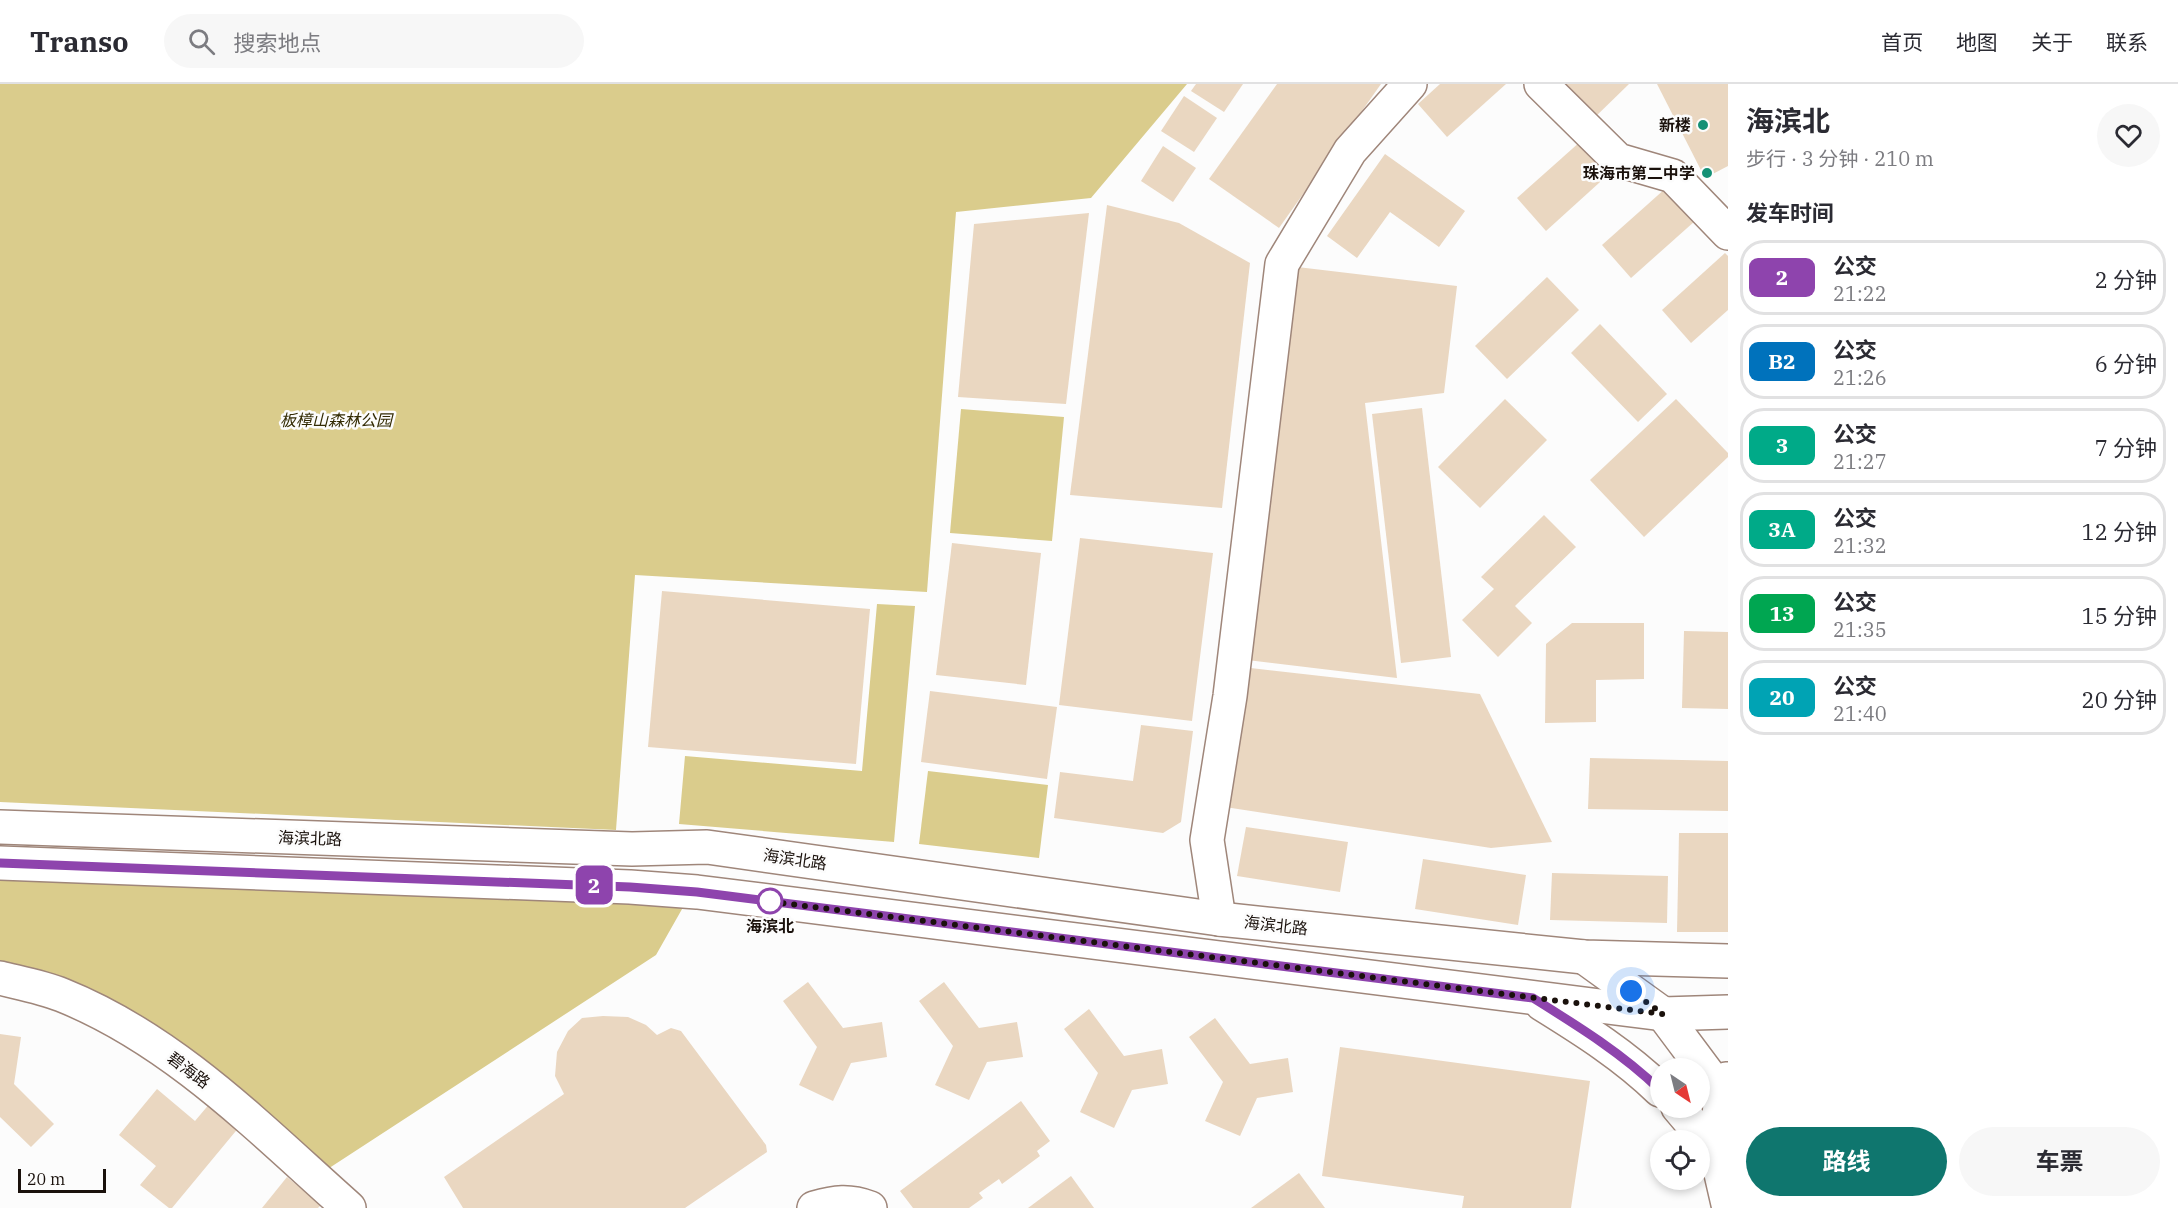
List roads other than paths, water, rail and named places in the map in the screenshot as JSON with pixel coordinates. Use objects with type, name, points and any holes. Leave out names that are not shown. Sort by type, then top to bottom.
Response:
[{"type":"main road","points":[[1219,919],[1207,840],[1230,696],[1282,264],[1350,151],[1410,84]]},
{"type":"main road","points":[[1541,84],[1618,160],[1673,176],[1728,233]]},
{"type":"main road","name":"海滨北路","points":[[0,826],[632,849],[707,847],[1219,919],[1584,957],[1728,961]]},
{"type":"main road","points":[[0,863],[630,887],[697,892],[1663,1014],[1728,1011]]},
{"type":"main road","points":[[1584,957],[1663,1014],[1726,1089],[1716,1152],[1728,1204]]},
{"type":"main road","name":"碧海路","points":[[0,978],[60,994],[135,1030],[194,1071],[350,1208]]},
{"type":"main road","points":[[1533,998],[1591,1034],[1650,1080]]},
{"type":"main road","points":[[1687,1118],[1716,1152]]},
{"type":"main road","points":[[814,1208],[849,1201],[870,1208]]},
{"type":"place","name":"新楼","points":[[1703,125]]},
{"type":"place","name":"珠海市第二中学","points":[[1707,173]]},
{"type":"place","name":"海滨北","points":[[770,901]]},
{"type":"park label","name":"板樟山森林公园","points":[[336,420]]}]
